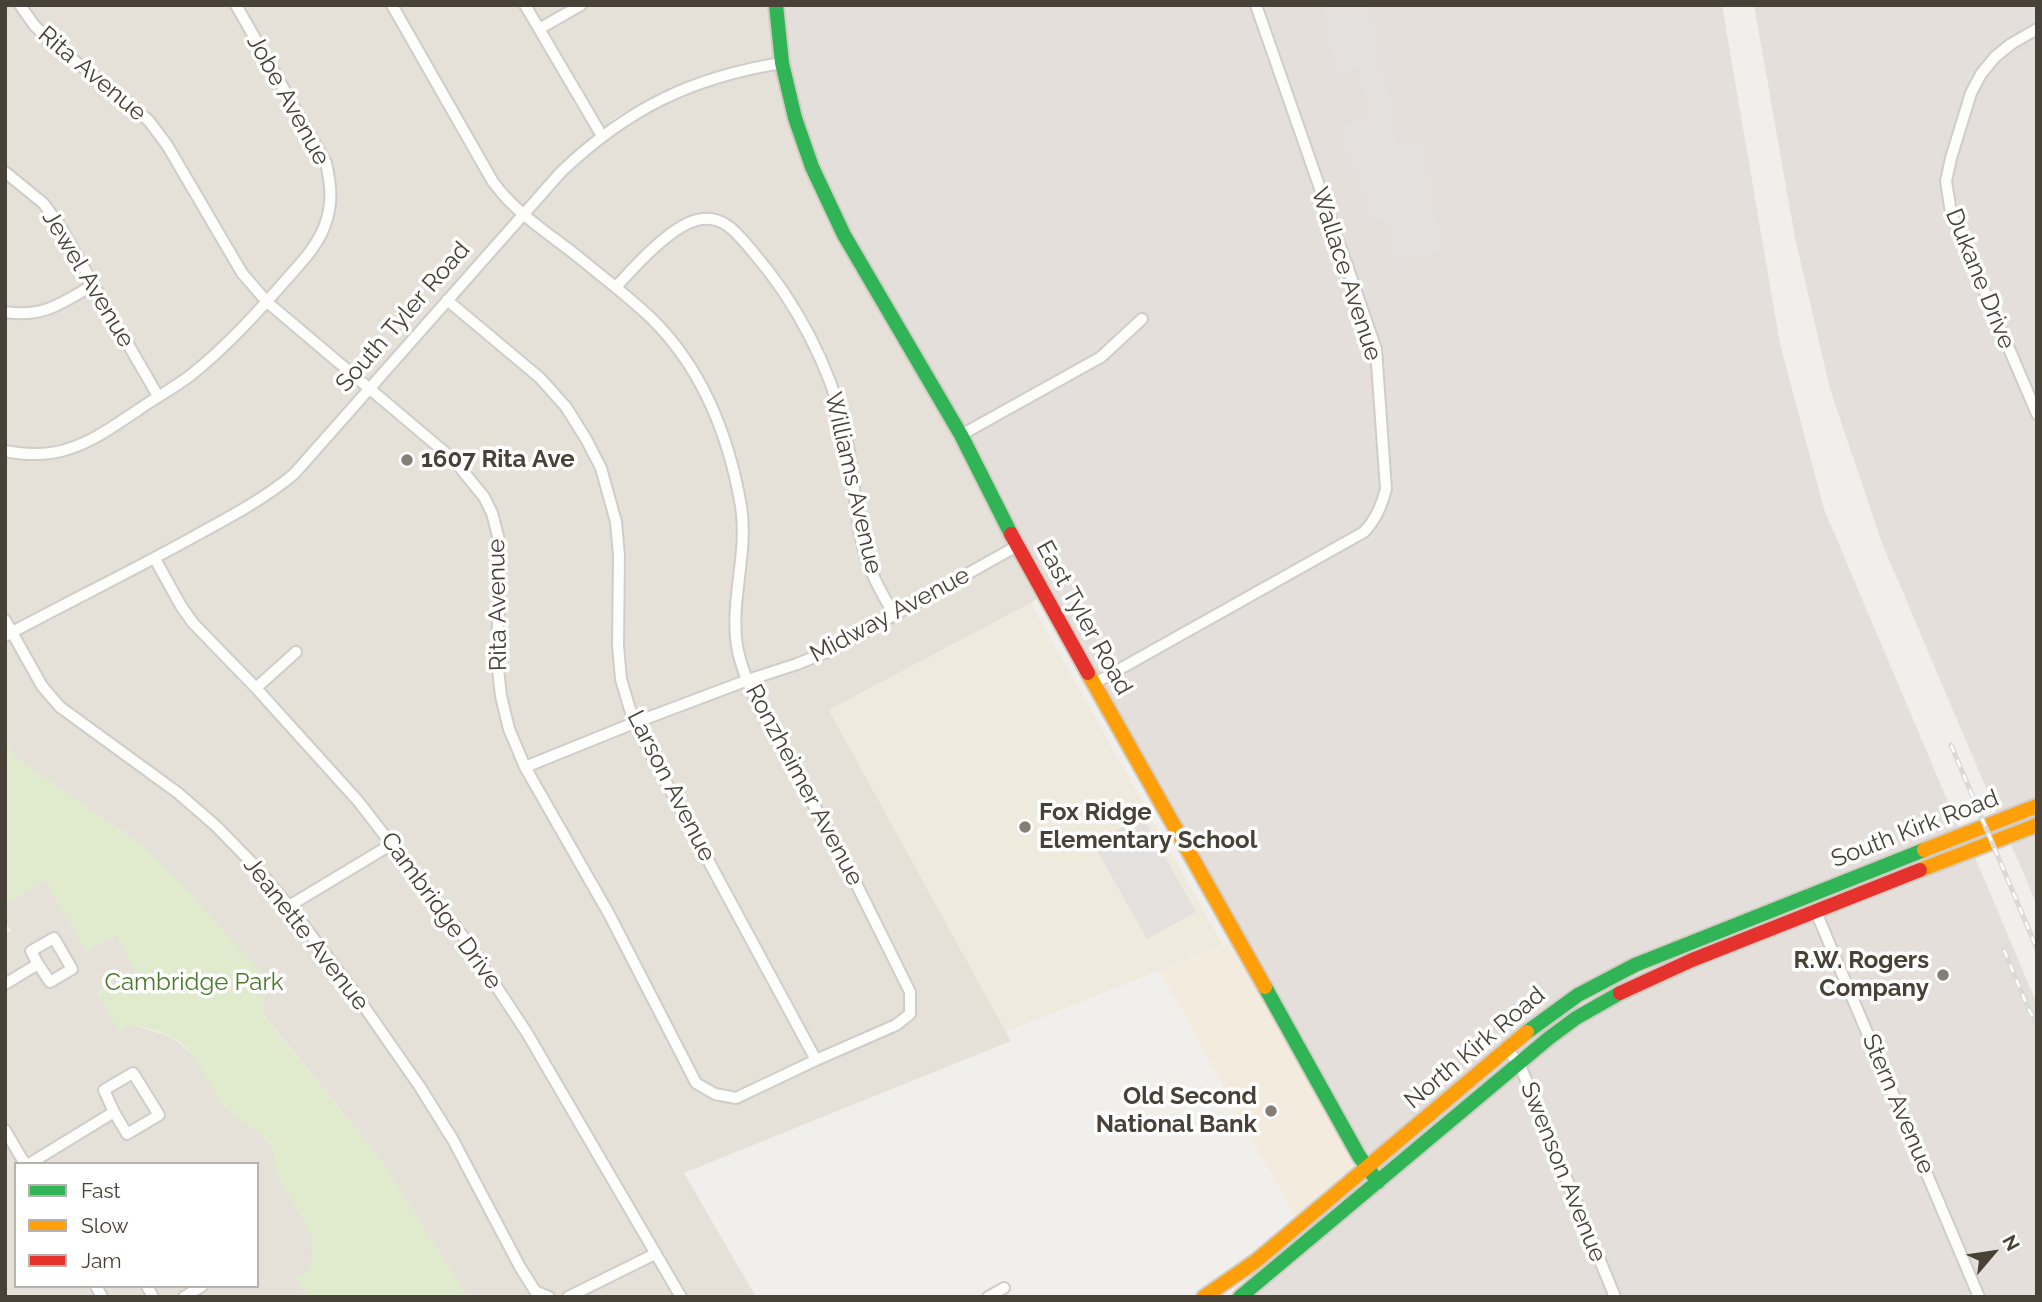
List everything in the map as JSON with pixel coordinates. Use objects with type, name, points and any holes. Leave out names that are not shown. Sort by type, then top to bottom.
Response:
[{"type":"main road","points":[[776,5],[782,62]]},
{"type":"main road","name":"East Tyler Road","points":[[782,62],[795,118],[812,167],[844,234],[961,435],[1017,546],[1366,1168],[1378,1182]]},
{"type":"main road","name":"South Kirk Road","points":[[1810,895],[2037,806]]},
{"type":"main road","name":"South Kirk Road","points":[[1816,912],[2037,825]]},
{"type":"main road","name":"North Kirk Road","points":[[1204,1297],[1256,1261],[1558,1008],[1605,978],[1810,895]]},
{"type":"main road","name":"North Kirk Road","points":[[1240,1297],[1569,1023],[1614,994],[1816,912]]},
{"type":"street","name":"Rita Avenue","points":[[20,5],[34,25],[54,45],[149,121],[167,145],[242,273],[267,302],[454,460],[484,497],[492,513],[501,561],[497,642],[501,696],[509,729],[525,767],[609,914],[696,1083],[715,1094],[736,1098],[816,1060]]},
{"type":"street","name":"Jobe Avenue","points":[[5,451],[44,454],[68,450],[96,438],[190,376],[267,302],[312,251],[319,239],[332,204],[326,163],[236,5]]},
{"type":"street","name":"Ronzheimer Avenue","points":[[392,5],[493,182],[524,214],[652,319],[682,355],[703,388],[720,426],[733,465],[741,510],[743,553],[736,640],[748,680],[759,709],[839,849],[910,992],[910,1014],[897,1025],[816,1060]]},
{"type":"street","points":[[525,5],[602,136]]},
{"type":"street","points":[[540,29],[581,5]]},
{"type":"street","name":"Wallace Avenue","points":[[1095,683],[1364,532],[1375,521],[1386,489],[1376,349],[1256,5]]},
{"type":"street","name":"Dukane Drive","points":[[2037,29],[2011,44],[1981,74],[1971,93],[1946,181],[1951,213],[2037,414]]},
{"type":"street","name":"South Tyler Road","points":[[9,634],[155,559],[258,501],[294,474],[561,172],[602,136],[633,114],[677,92],[714,77],[782,62]]},
{"type":"street","name":"Jewel Avenue","points":[[5,172],[43,203],[58,223],[158,396]]},
{"type":"street","name":"Williams Avenue","points":[[616,287],[647,254],[690,221],[704,218],[718,219],[729,225],[765,266],[791,303],[832,388],[845,429],[854,473],[865,555],[875,581],[894,614]]},
{"type":"street","points":[[5,312],[35,314],[52,309],[93,285]]},
{"type":"street","name":"Larson Avenue","points":[[447,300],[540,378],[566,407],[601,468],[616,522],[619,556],[619,657],[621,679],[634,723],[816,1060]]},
{"type":"street","points":[[961,435],[1101,357],[1142,319]]},
{"type":"street","name":"Midway Avenue","points":[[525,767],[634,723],[832,650],[1017,546]]},
{"type":"street","name":"Cambridge Drive","points":[[155,559],[193,623],[331,769],[464,939],[506,1000],[560,1088],[681,1297]]},
{"type":"street","name":"Jeanette Avenue","points":[[5,620],[9,634],[42,686],[60,706],[178,793],[216,826],[289,906],[355,992],[420,1087],[453,1139],[520,1267],[535,1290],[549,1297]]},
{"type":"street","points":[[256,688],[296,652]]},
{"type":"street","points":[[289,906],[392,844]]},
{"type":"street","name":"Stern Avenue","points":[[1816,912],[1979,1297]]},
{"type":"street","points":[[5,984],[38,964]]},
{"type":"street","name":"Swenson Avenue","points":[[1507,1050],[1519,1063],[1615,1297]]},
{"type":"street","points":[[133,1073],[159,1115],[127,1134],[114,1112],[104,1090],[133,1073]]},
{"type":"street","points":[[30,1162],[114,1112]]},
{"type":"street","points":[[5,1130],[26,1162]]},
{"type":"street","points":[[568,1297],[655,1254]]},
{"type":"street","points":[[988,1297],[1003,1288]]},
{"type":"shaded area","points":[[5,5],[773,5],[777,58],[702,75],[617,116],[555,171],[273,487],[5,634]]},
{"type":"shaded area","points":[[780,5],[1722,5],[1780,344],[1824,509],[1960,830],[1600,974],[1539,1015],[1367,1160],[850,236],[815,156],[798,105],[788,62]]},
{"type":"shaded area","points":[[1322,5],[1370,5],[1380,64],[1377,68],[1385,68],[1398,143],[1423,139],[1443,253],[1394,261],[1386,220],[1373,222],[1367,216],[1358,169],[1350,169],[1342,123],[1367,119],[1359,69],[1334,73]]},
{"type":"shaded area","points":[[1754,5],[2037,5],[2037,798],[1997,814],[1882,543],[1830,389],[1795,238]]},
{"type":"shaded area","points":[[779,68],[841,238],[1041,596],[829,710],[1011,1041],[684,1173],[756,1297],[468,1297],[380,1158],[264,1015],[144,847],[15,757],[5,740],[5,641],[269,499],[293,480],[525,220],[583,158],[614,133],[681,94],[726,78]]},
{"type":"shaded area","name":"Fox Ridge Elementary School","points":[[1031,603],[1223,945],[1006,1032],[829,710]]},
{"type":"shaded area","points":[[1142,816],[1196,912],[1147,939],[1093,843]]},
{"type":"shaded area","points":[[2037,832],[2037,905],[2010,842]]},
{"type":"shaded area","points":[[1974,855],[2037,1004],[2037,1297],[1620,1297],[1525,1066],[1610,1003],[1661,979]]},
{"type":"shaded area","points":[[45,880],[86,951],[116,935],[137,973],[97,993],[120,1031],[133,1025],[172,1037],[193,1055],[225,1107],[260,1133],[273,1147],[276,1157],[275,1170],[314,1238],[310,1270],[296,1279],[310,1297],[5,1297],[5,934],[11,931],[5,920],[5,905]]},
{"type":"shaded area","points":[[1233,942],[1360,1168],[1297,1221],[1160,971]]},
{"type":"shaded area","points":[[1517,1072],[1610,1297],[1248,1297],[1322,1237]]},
{"type":"green space","name":"Cambridge Park","points":[[5,740],[15,757],[144,847],[186,888],[265,976],[264,1016],[380,1158],[468,1297],[310,1297],[296,1279],[310,1270],[313,1238],[275,1169],[275,1153],[269,1141],[225,1106],[197,1061],[183,1045],[164,1033],[133,1025],[120,1032],[97,994],[137,973],[116,935],[86,951],[45,880],[5,905]]},
{"type":"railway","points":[[1951,745],[2037,949]]},
{"type":"railway","points":[[2004,950],[2037,1024]]},
{"type":"traffic: fast","points":[[776,5],[782,63],[795,118],[812,167],[844,235],[961,435],[1011,534]]},
{"type":"traffic: fast","points":[[1527,1032],[1578,995],[1635,965],[1924,850]]},
{"type":"traffic: fast","points":[[1265,987],[1359,1156],[1378,1182]]},
{"type":"traffic: fast","points":[[1240,1297],[1549,1038],[1576,1018],[1620,993]]},
{"type":"traffic: slow","points":[[1088,673],[1265,987]]},
{"type":"traffic: slow","points":[[1924,850],[2037,806]]},
{"type":"traffic: slow","points":[[1920,870],[2037,825]]},
{"type":"traffic: slow","points":[[1204,1297],[1256,1261],[1527,1032]]},
{"type":"traffic: jam","points":[[1011,534],[1088,673]]},
{"type":"traffic: jam","points":[[1620,993],[1692,960],[1920,870]]},
{"type":"place","name":"1607 Rita Ave","points":[[407,460]]},
{"type":"place","name":"Fox Ridge Elementary School","points":[[1025,827]]},
{"type":"place","name":"R.W. Rogers Company","points":[[1943,975]]},
{"type":"place","name":"Old Second National Bank","points":[[1271,1111]]}]
